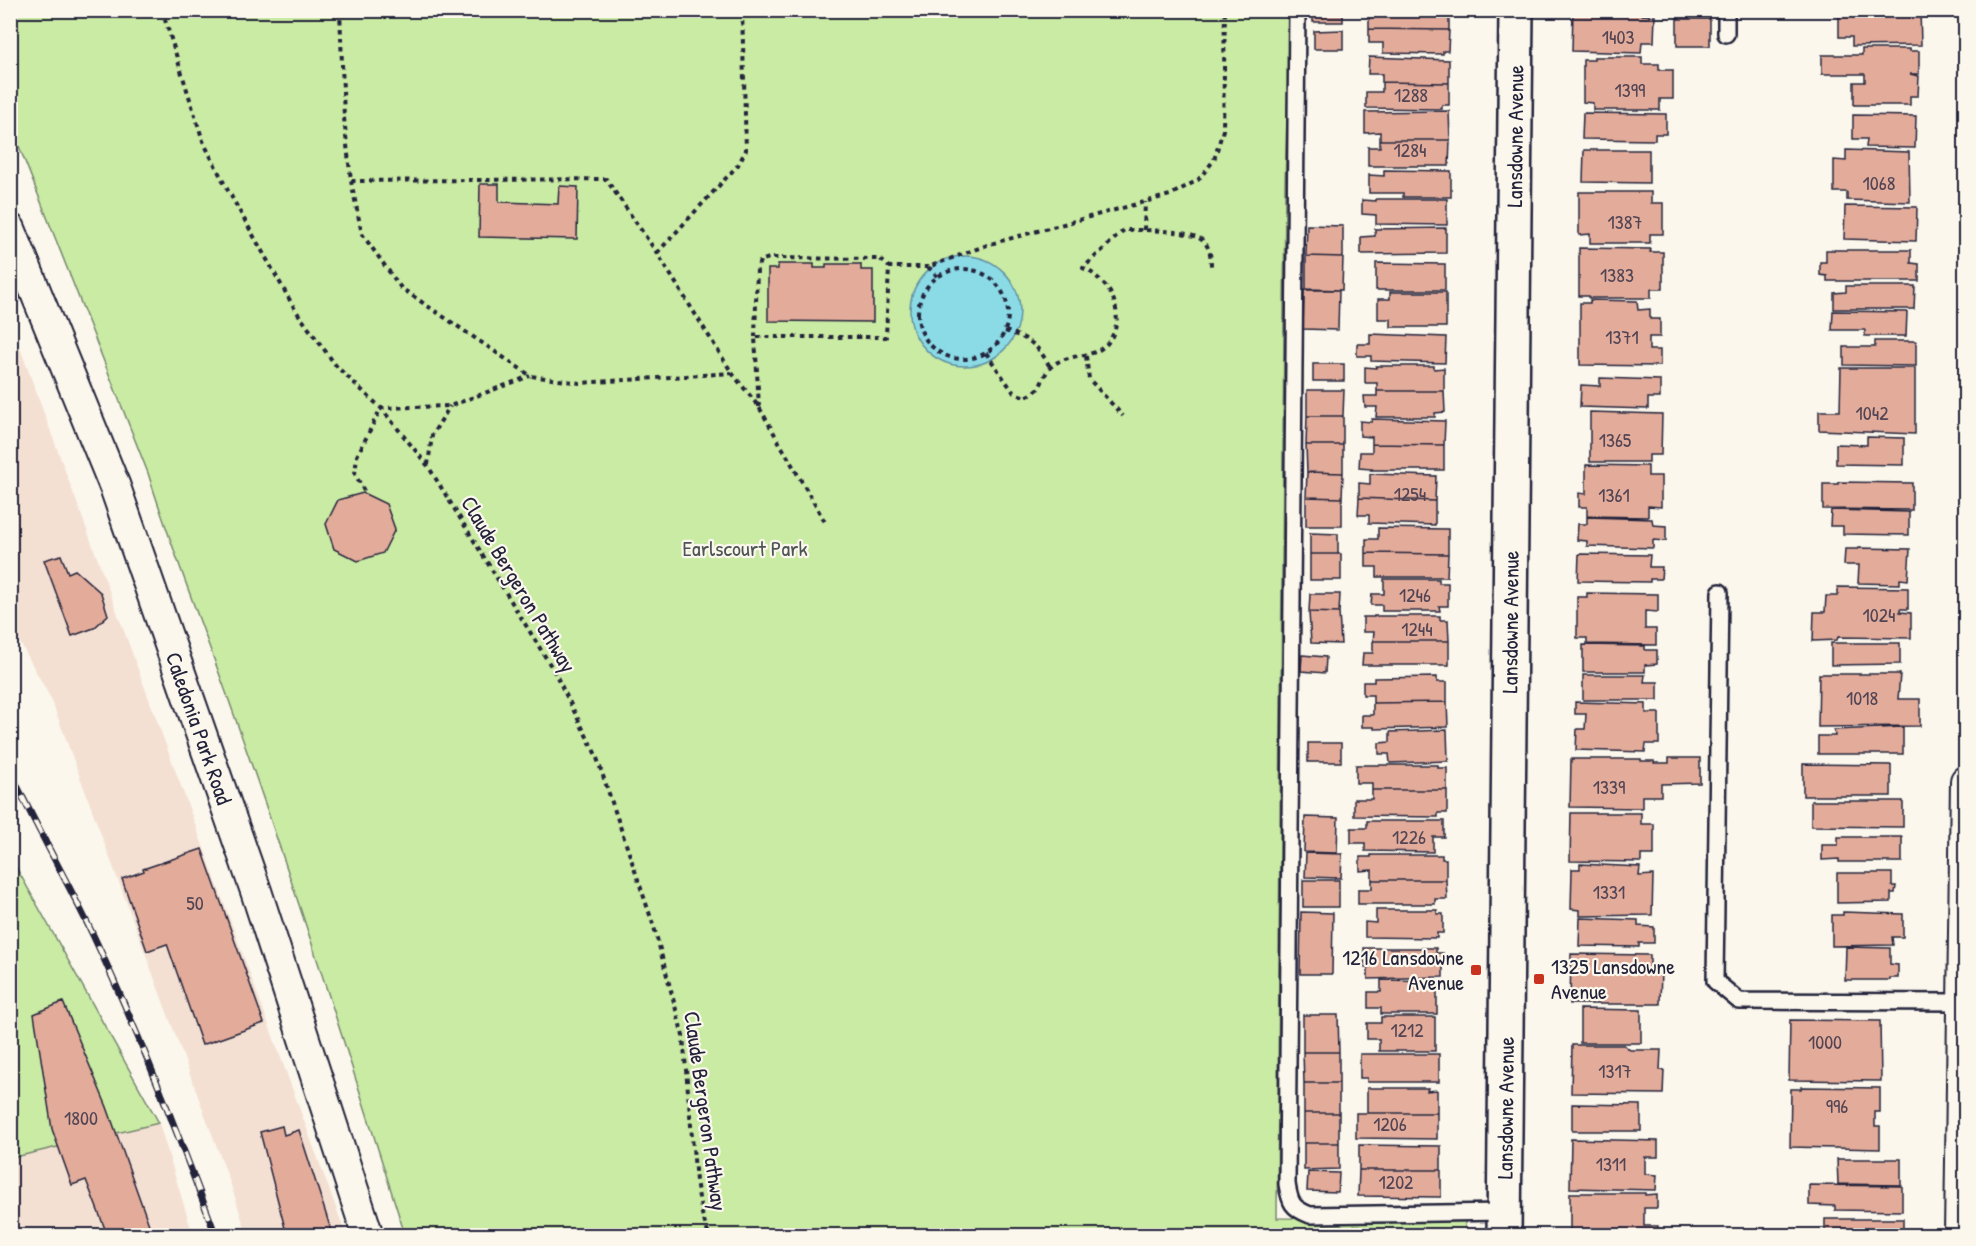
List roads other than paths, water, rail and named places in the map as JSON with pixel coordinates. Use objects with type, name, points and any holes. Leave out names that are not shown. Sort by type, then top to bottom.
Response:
[{"type":"street","name":"Lansdowne Avenue","points":[[1504,1224],[1516,10]]},
{"type":"street","name":"Caledonia Park Road","points":[[10,229],[116,487],[256,891],[368,1236]]},
{"type":"street","points":[[1960,1236],[1965,781]]},
{"type":"lane","points":[[1297,10],[1287,1184],[1289,1198],[1297,1210],[1310,1215],[1504,1224]]},
{"type":"lane","points":[[1726,10],[1726,34]]},
{"type":"lane","points":[[1720,592],[1714,981],[1739,1001],[1963,1002]]},
{"type":"water","points":[[965,256],[986,260],[1004,272],[1016,290],[1020,311],[1016,332],[1004,350],[986,362],[965,366],[944,362],[926,350],[914,332],[910,311],[914,290],[926,272],[944,260]]},
{"type":"railway","points":[[10,771],[110,972],[158,1084],[216,1236]]},
{"type":"place","name":"1216 Lansdowne Avenue","points":[[1476,970]]},
{"type":"place","name":"1325 Lansdowne Avenue","points":[[1539,979]]},
{"type":"park label","name":"Earlscourt Park","points":[[745,548]]}]
